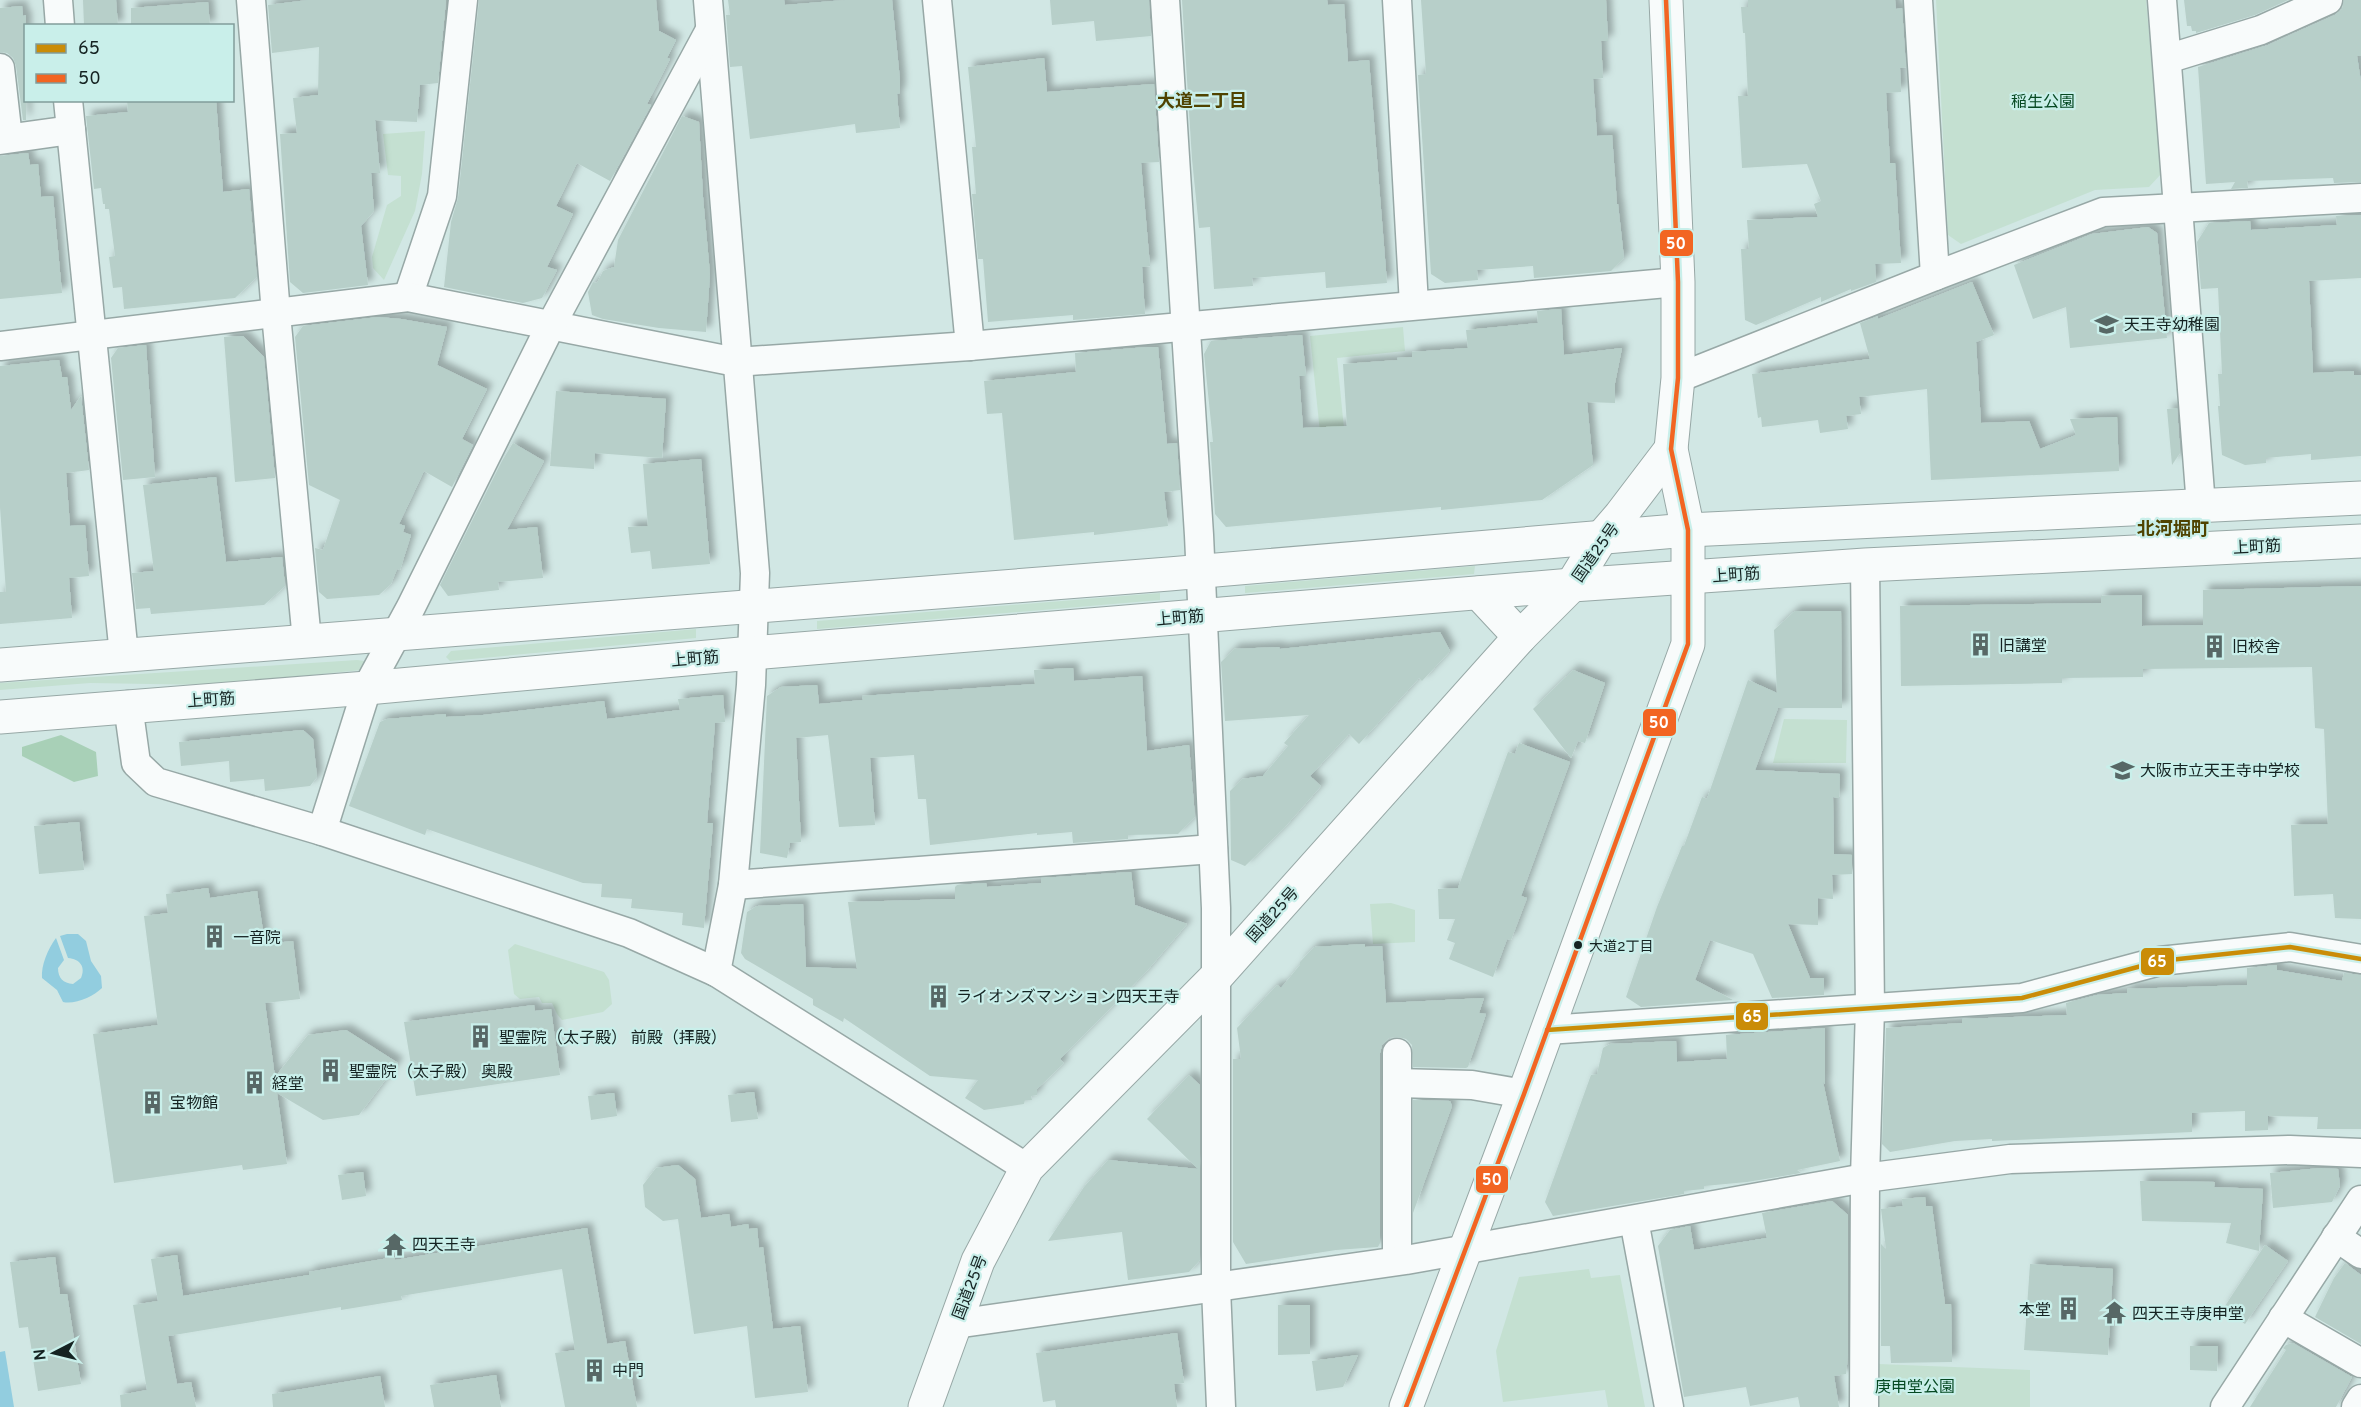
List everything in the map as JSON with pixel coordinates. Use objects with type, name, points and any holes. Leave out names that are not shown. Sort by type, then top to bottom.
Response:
[{"type":"main road","points":[[1406,1407],[1524,1094],[1688,644],[1688,530],[1671,449],[1678,378],[1678,282],[1666,0]]},
{"type":"main road","name":"国道25号","points":[[925,1407],[978,1261],[1027,1168],[1216,977],[1520,637],[1572,585],[1601,538],[1671,449]]},
{"type":"main road","points":[[0,665],[1201,571],[1688,530],[2361,498]]},
{"type":"main road","name":"上町筋","points":[[0,717],[128,705],[367,688],[752,653],[1572,585],[1865,565],[2361,542]]},
{"type":"main road","points":[[1479,593],[1520,637]]},
{"type":"street","points":[[57,0],[60,24]]},
{"type":"street","points":[[251,0],[276,315],[307,641]]},
{"type":"street","points":[[408,297],[442,196],[463,0]]},
{"type":"street","points":[[708,0],[755,573],[752,653],[733,885],[716,972]]},
{"type":"street","points":[[937,0],[970,346]]},
{"type":"street","points":[[1165,0],[1201,571],[1213,849],[1216,977],[1216,1288],[1221,1407]]},
{"type":"street","points":[[1397,0],[1414,305]]},
{"type":"street","points":[[1918,0],[1935,276]]},
{"type":"street","points":[[2162,0],[2180,207],[2201,506]]},
{"type":"street","points":[[2167,60],[2261,30],[2328,0]]},
{"type":"street","points":[[322,831],[367,688],[397,634],[550,327],[710,30]]},
{"type":"street","points":[[0,69],[4,139],[70,130]]},
{"type":"street","points":[[68,102],[124,655]]},
{"type":"street","points":[[1678,378],[2103,212],[2361,198]]},
{"type":"street","points":[[0,346],[276,315],[408,297],[550,327],[736,362],[970,346],[1678,282]]},
{"type":"street","points":[[1864,1407],[1865,1178],[1870,1008],[1865,565]]},
{"type":"street","points":[[128,705],[136,763],[156,782],[322,831],[629,933],[716,972],[1027,1168]]},
{"type":"street","points":[[733,885],[1213,849]]},
{"type":"street","points":[[1547,1030],[2022,998],[2160,961],[2290,946],[2361,959]]},
{"type":"street","points":[[1397,1053],[1397,1260]]},
{"type":"street","points":[[1397,1083],[1472,1085],[1524,1094]]},
{"type":"street","points":[[955,1324],[1216,1288],[1464,1250],[1865,1178],[2010,1159],[2290,1150],[2361,1153]]},
{"type":"street","points":[[2225,1407],[2361,1200]]},
{"type":"street","points":[[1634,1220],[1669,1407]]},
{"type":"street","points":[[2336,1237],[2361,1254]]},
{"type":"street","points":[[2283,1318],[2361,1363]]},
{"type":"street","points":[[2356,1407],[2361,1399]]},
{"type":"green space","name":"稲生公園","points":[[1936,0],[2146,0],[2162,173],[2149,187],[2095,190],[1961,244],[1948,235]]},
{"type":"green space","points":[[425,131],[422,174],[415,211],[384,280],[373,268],[372,257],[387,205],[401,196],[401,176],[388,175],[383,134]]},
{"type":"green space","points":[[1403,327],[1405,351],[1337,358],[1347,459],[1323,461],[1310,336]]},
{"type":"green space","points":[[1475,566],[1474,574],[1245,593],[1245,586]]},
{"type":"green space","points":[[1160,593],[1160,600],[817,629],[817,621]]},
{"type":"green space","points":[[696,629],[696,638],[450,661],[446,657],[451,651]]},
{"type":"green space","points":[[364,661],[364,667],[361,670],[211,685],[90,683],[0,690],[0,683]]},
{"type":"green space","points":[[1784,719],[1847,720],[1846,763],[1773,763]]},
{"type":"green space","points":[[61,735],[96,752],[98,776],[74,782],[22,756],[22,747]]},
{"type":"green space","points":[[1391,903],[1415,910],[1415,942],[1373,944],[1370,904]]},
{"type":"green space","points":[[515,944],[604,972],[609,980],[612,1004],[603,1012],[562,1020],[552,1003],[542,1003],[539,997],[520,999],[514,994],[508,950]]},
{"type":"green space","points":[[1589,1269],[1591,1278],[1620,1275],[1645,1407],[1608,1407],[1605,1390],[1503,1402],[1496,1351],[1519,1277]]},
{"type":"green space","name":"庚申堂公園","points":[[1878,1364],[2030,1370],[2030,1407],[1876,1407]]},
{"type":"water","points":[[78,934],[86,941],[91,961],[101,976],[102,988],[84,999],[68,1003],[63,1002],[57,990],[42,978],[46,957],[56,938],[64,960],[58,968],[60,977],[73,984],[81,978],[83,970],[81,964],[68,958],[60,936]]},
{"type":"water","points":[[5,1351],[14,1407],[0,1407],[0,1352]]},
{"type":"building","points":[[83,0],[116,0],[118,24],[84,24]]},
{"type":"building","points":[[308,0],[446,0],[438,83],[420,85],[417,122],[375,120],[380,173],[371,173],[374,211],[361,226],[368,285],[303,293],[290,282],[280,134],[297,133],[293,98],[318,95],[319,47],[272,53],[268,5]]},
{"type":"building","points":[[479,0],[656,0],[659,31],[676,40],[667,58],[670,59],[647,104],[651,105],[610,181],[577,163],[556,206],[573,214],[547,267],[557,270],[542,298],[523,303],[444,287],[451,222],[458,198]]},
{"type":"building","points":[[728,0],[784,0],[785,5],[845,0],[892,0],[900,80],[900,93],[897,94],[900,128],[856,133],[855,124],[750,139],[742,66],[730,67],[726,15],[730,15]]},
{"type":"building","points":[[1050,0],[1149,0],[1151,36],[1096,41],[1094,21],[1052,25]]},
{"type":"building","points":[[1182,0],[1327,0],[1328,5],[1344,4],[1348,62],[1369,60],[1387,283],[1326,288],[1325,272],[1252,278],[1253,286],[1214,289],[1210,227],[1199,228],[1192,159]]},
{"type":"building","points":[[1421,0],[1606,0],[1608,41],[1601,41],[1603,78],[1593,79],[1597,136],[1612,135],[1624,258],[1611,271],[1534,278],[1533,266],[1477,270],[1478,280],[1445,283],[1431,274],[1418,75],[1426,74]]},
{"type":"building","points":[[1748,0],[1895,0],[1896,9],[1902,8],[1906,67],[1900,68],[1901,92],[1886,93],[1890,163],[1895,163],[1901,263],[1875,264],[1876,282],[1851,291],[1851,289],[1821,302],[1821,297],[1756,325],[1745,320],[1741,249],[1749,249],[1747,220],[1818,217],[1814,204],[1821,201],[1807,164],[1742,168],[1738,96],[1748,96],[1745,33],[1743,33],[1741,7],[1748,7]]},
{"type":"building","points":[[2184,0],[2288,0],[2255,15],[2196,33],[2192,31],[2191,26],[2187,26]]},
{"type":"building","points":[[2344,0],[2361,0],[2361,56],[2357,56],[2361,82],[2361,182],[2334,183],[2333,178],[2247,181],[2248,188],[2231,189],[2235,182],[2206,184],[2198,67],[2268,45],[2335,15],[2342,9]]},
{"type":"building","points":[[208,2],[210,24],[131,24],[131,8]]},
{"type":"building","points":[[22,6],[23,16],[26,15],[24,102],[26,102],[26,120],[23,120],[13,58],[7,53],[0,52],[0,8]]},
{"type":"building","points":[[1044,58],[1047,92],[1154,84],[1159,162],[1141,163],[1150,266],[1142,267],[1145,314],[1073,320],[1073,315],[988,322],[983,259],[978,259],[972,194],[976,194],[972,147],[976,147],[968,67]]},
{"type":"building","points":[[127,102],[216,102],[223,192],[249,189],[257,277],[235,298],[124,309],[122,287],[113,288],[109,257],[115,256],[109,209],[105,209],[105,204],[103,204],[101,188],[94,189],[86,116],[128,112]]},
{"type":"building","points":[[682,116],[699,122],[710,274],[706,332],[659,328],[603,319],[592,315],[588,292],[593,282],[597,283],[603,271],[614,267],[618,240]]},
{"type":"building","points":[[28,153],[30,165],[38,164],[41,197],[53,196],[62,293],[0,299],[0,156]]},
{"type":"building","points":[[2361,215],[2361,278],[2309,281],[2313,373],[2354,371],[2354,375],[2361,375],[2361,456],[2311,460],[2311,454],[2266,458],[2266,463],[2245,465],[2222,455],[2218,406],[2220,406],[2218,374],[2222,374],[2218,288],[2201,289],[2197,242],[2209,223],[2250,221],[2251,230],[2337,225],[2336,216]]},
{"type":"building","points":[[2148,227],[2157,233],[2167,338],[2070,348],[2066,307],[2033,319],[2014,265],[2092,234]]},
{"type":"building","points":[[1972,282],[1994,335],[1976,342],[1981,423],[2029,421],[2040,449],[2076,435],[2070,419],[2117,417],[2119,471],[1931,480],[1927,389],[1859,397],[1861,414],[1846,416],[1848,429],[1820,433],[1818,420],[1762,427],[1761,417],[1758,418],[1752,374],[1870,359],[1860,323],[1878,316],[1878,319]]},
{"type":"building","points":[[1561,309],[1564,355],[1622,348],[1615,383],[1615,403],[1587,402],[1593,465],[1542,500],[1226,527],[1215,514],[1210,442],[1213,442],[1204,354],[1211,341],[1302,335],[1306,376],[1299,376],[1303,428],[1347,426],[1343,364],[1398,360],[1397,358],[1412,357],[1412,352],[1468,348],[1466,330],[1538,323],[1537,311]]},
{"type":"building","points":[[378,317],[447,327],[437,365],[487,389],[462,439],[473,445],[452,487],[424,471],[399,524],[405,526],[403,532],[411,535],[400,570],[397,569],[391,584],[379,595],[327,599],[319,592],[315,548],[323,550],[340,500],[309,485],[295,337],[303,326]]},
{"type":"building","points":[[243,336],[264,357],[275,478],[235,482],[224,337]]},
{"type":"building","points":[[146,345],[155,477],[123,480],[111,358],[118,348]]},
{"type":"building","points":[[1158,347],[1167,444],[1177,443],[1180,490],[1164,492],[1168,526],[1094,535],[1094,532],[1014,540],[1002,413],[987,414],[984,381],[1076,372],[1075,353]]},
{"type":"building","points":[[59,360],[62,377],[67,377],[71,410],[81,396],[89,470],[66,473],[70,526],[85,525],[89,576],[69,578],[72,618],[0,624],[0,592],[6,592],[0,507],[0,366]]},
{"type":"building","points":[[556,391],[666,399],[662,458],[595,453],[594,469],[550,466]]},
{"type":"building","points":[[2177,408],[2180,453],[2172,465],[2167,409]]},
{"type":"building","points":[[513,443],[544,461],[507,530],[537,527],[543,578],[498,582],[499,590],[448,596],[440,585]]},
{"type":"building","points":[[701,459],[710,564],[652,569],[650,551],[631,553],[628,527],[648,526],[643,464]]},
{"type":"building","points":[[216,477],[226,562],[282,557],[285,586],[264,605],[151,614],[150,608],[136,609],[132,573],[154,571],[143,485]]},
{"type":"building","points":[[2361,586],[2361,919],[2335,918],[2333,894],[2294,896],[2291,825],[2328,824],[2324,729],[2315,728],[2312,667],[2143,669],[2143,677],[2062,678],[2062,683],[1901,686],[1900,606],[2101,603],[2101,596],[2142,595],[2142,626],[2203,625],[2203,590]]},
{"type":"building","points":[[1795,611],[1841,611],[1842,708],[1778,708],[1755,770],[1840,774],[1839,798],[1833,797],[1834,854],[1852,855],[1852,874],[1832,875],[1833,899],[1818,898],[1818,925],[1788,924],[1810,978],[1824,978],[1824,995],[1772,998],[1753,954],[1710,940],[1695,980],[1733,1000],[1641,1007],[1626,997],[1657,907],[1682,846],[1684,846],[1702,797],[1707,799],[1748,680],[1777,693],[1774,630]]},
{"type":"building","points":[[1440,632],[1450,651],[1422,681],[1419,678],[1359,744],[1349,734],[1310,776],[1321,786],[1284,828],[1245,866],[1231,860],[1230,791],[1242,779],[1263,776],[1288,746],[1284,743],[1309,715],[1225,721],[1221,662],[1234,649],[1279,647],[1280,649]]},
{"type":"building","points":[[1073,668],[1074,681],[1142,676],[1147,751],[1189,745],[1195,817],[1178,834],[1128,835],[1128,839],[1073,843],[1072,832],[1037,835],[1037,833],[930,845],[926,799],[918,799],[914,755],[870,758],[875,825],[839,827],[828,735],[796,738],[801,842],[790,843],[787,858],[760,853],[767,696],[781,687],[817,685],[819,704],[863,700],[862,696],[1035,684],[1034,670]]},
{"type":"building","points":[[1573,670],[1605,683],[1585,743],[1578,741],[1571,758],[1533,709]]},
{"type":"building","points":[[723,695],[725,722],[715,723],[707,823],[713,823],[704,928],[682,925],[683,913],[631,908],[632,899],[601,897],[602,884],[583,883],[427,829],[425,835],[349,806],[380,722],[387,719],[446,714],[446,717],[483,715],[604,701],[607,719],[680,710],[678,699]]},
{"type":"building","points":[[303,730],[313,739],[317,777],[310,786],[265,791],[264,779],[230,782],[229,761],[181,766],[179,742]]},
{"type":"building","points":[[1519,743],[1570,762],[1521,896],[1527,898],[1511,940],[1507,939],[1493,977],[1449,959],[1455,943],[1447,940],[1455,919],[1439,919],[1438,889],[1458,888],[1508,752],[1515,754]]},
{"type":"building","points":[[79,822],[84,870],[39,874],[34,826]]},
{"type":"building","points":[[1131,872],[1135,905],[1187,924],[1145,973],[1060,1059],[1064,1063],[1037,1089],[1037,1095],[1031,1096],[1032,1100],[1025,1100],[1024,1104],[984,1110],[965,1098],[978,1080],[930,1076],[844,1018],[843,1022],[813,1005],[813,999],[745,959],[741,953],[747,912],[757,906],[803,904],[806,967],[857,969],[848,902],[955,899],[957,885],[986,883],[987,887],[1041,883],[1041,878]]},
{"type":"building","points":[[208,888],[210,898],[257,891],[265,944],[293,941],[300,999],[265,1003],[275,1077],[308,1035],[346,1030],[398,1063],[359,1115],[323,1120],[277,1093],[287,1164],[243,1170],[242,1165],[114,1183],[93,1034],[158,1025],[144,916],[168,913],[166,894]]},
{"type":"building","points":[[1365,944],[1365,947],[1382,946],[1386,1003],[1484,998],[1479,1013],[1486,1014],[1468,1067],[1413,1067],[1412,1045],[1406,1039],[1389,1038],[1382,1045],[1380,1053],[1380,1243],[1378,1247],[1336,1250],[1246,1264],[1233,1242],[1233,1059],[1241,1059],[1237,1028],[1277,985],[1281,988],[1314,947]]},
{"type":"building","points":[[2277,965],[2277,970],[2342,981],[2344,973],[2361,975],[2361,1129],[2317,1129],[2318,1117],[2268,1116],[2268,1130],[2245,1131],[2245,1111],[2192,1113],[2192,1132],[1955,1141],[1890,1152],[1882,1144],[1886,1028],[1962,1023],[1962,1019],[2067,1015],[2066,1003],[2097,995],[2127,993],[2127,989],[2247,985],[2247,968]]},
{"type":"building","name":"聖霊院（太子殿） 前殿（拝殿）","points":[[534,1005],[535,1011],[551,1009],[560,1075],[416,1096],[404,1022]]},
{"type":"building","points":[[1825,1028],[1825,1084],[1823,1082],[1840,1161],[1797,1170],[1801,1173],[1704,1186],[1704,1189],[1684,1191],[1684,1194],[1553,1216],[1545,1202],[1591,1075],[1597,1074],[1603,1048],[1610,1044],[1676,1041],[1677,1062],[1727,1059],[1726,1035]]},
{"type":"building","points":[[1189,1075],[1200,1085],[1200,1260],[1189,1272],[1128,1280],[1122,1232],[1048,1241],[1084,1187],[1108,1160],[1198,1169],[1147,1119]]},
{"type":"building","points":[[754,1092],[758,1119],[731,1122],[728,1095]]},
{"type":"building","points":[[614,1093],[617,1116],[591,1120],[588,1096]]},
{"type":"building","points":[[1413,1100],[1450,1101],[1452,1106],[1413,1213]]},
{"type":"building","points":[[678,1165],[695,1179],[701,1218],[729,1214],[731,1227],[748,1224],[749,1229],[757,1228],[759,1248],[763,1247],[773,1329],[800,1326],[808,1392],[755,1398],[747,1326],[694,1334],[678,1219],[663,1221],[645,1207],[643,1185],[656,1168]]},
{"type":"building","points":[[2320,1168],[2338,1169],[2340,1186],[2332,1202],[2273,1208],[2270,1173]]},
{"type":"building","points":[[363,1172],[366,1196],[342,1200],[338,1175]]},
{"type":"building","points":[[2140,1181],[2215,1182],[2214,1187],[2263,1189],[2259,1251],[2226,1243],[2231,1223],[2142,1221]]},
{"type":"building","points":[[1925,1197],[1926,1206],[1932,1206],[1945,1304],[1951,1304],[1952,1362],[1891,1363],[1890,1346],[1881,1346],[1881,1244],[1886,1249],[1881,1209],[1903,1206],[1902,1199]]},
{"type":"building","points":[[1832,1201],[1848,1215],[1848,1356],[1846,1374],[1834,1376],[1839,1407],[1800,1407],[1798,1397],[1750,1406],[1746,1387],[1684,1397],[1658,1246],[1670,1230],[1690,1226],[1694,1250],[1767,1238],[1762,1213]]},
{"type":"building","points":[[587,1228],[607,1344],[625,1341],[637,1407],[565,1407],[555,1353],[575,1350],[562,1269],[401,1296],[402,1300],[341,1310],[341,1307],[168,1336],[177,1384],[191,1382],[196,1407],[121,1407],[120,1395],[147,1390],[133,1305],[158,1301],[151,1259],[177,1255],[183,1296],[309,1275],[309,1272],[365,1262],[395,1257],[395,1260]]},
{"type":"building","points":[[2265,1245],[2288,1261],[2245,1324],[2223,1309]]},
{"type":"building","points":[[55,1257],[60,1294],[67,1294],[81,1384],[38,1391],[28,1327],[19,1328],[10,1262]]},
{"type":"building","points":[[2345,1263],[2361,1275],[2361,1344],[2315,1317],[2334,1278]]},
{"type":"building","name":"本堂","points":[[2030,1264],[2113,1269],[2108,1355],[2024,1350]]},
{"type":"building","points":[[1278,1305],[1310,1305],[1310,1354],[1278,1355]]},
{"type":"building","points":[[1177,1333],[1184,1383],[1174,1384],[1177,1407],[1056,1407],[1055,1400],[1043,1402],[1036,1353]]},
{"type":"building","points":[[2293,1343],[2352,1377],[2336,1407],[2250,1407],[2286,1350],[2283,1348]]},
{"type":"building","points":[[2190,1346],[2218,1346],[2217,1371],[2190,1370]]},
{"type":"building","points":[[1358,1355],[1343,1387],[1316,1391],[1312,1361]]},
{"type":"building","points":[[496,1375],[501,1407],[434,1407],[430,1385]]},
{"type":"building","points":[[380,1376],[385,1407],[273,1407],[272,1394]]},
{"type":"transit line","name":"50","points":[[1406,1407],[1524,1094],[1688,644],[1688,530],[1671,449],[1678,378],[1678,282],[1666,0]]},
{"type":"transit line","name":"65","points":[[1547,1030],[2022,998],[2160,961],[2290,947],[2361,959]]},
{"type":"place","name":"天王寺幼稚園","points":[[2106,324]]},
{"type":"place","name":"旧講堂","points":[[1981,645]]},
{"type":"place","name":"旧校舎","points":[[2214,646]]},
{"type":"place","name":"大阪市立天王寺中学校","points":[[2122,770]]},
{"type":"place","name":"一音院","points":[[215,937]]},
{"type":"place","name":"大道2丁目","points":[[1578,945]]},
{"type":"place","name":"ライオンズマンション四天王寺","points":[[938,996]]},
{"type":"place","name":"聖霊院（太子殿） 前殿（拝殿）","points":[[481,1037]]},
{"type":"place","name":"聖霊院（太子殿） 奥殿","points":[[331,1071]]},
{"type":"place","name":"経堂","points":[[254,1083]]},
{"type":"place","name":"宝物館","points":[[152,1102]]},
{"type":"place","name":"四天王寺","points":[[394,1244]]},
{"type":"place","name":"本堂","points":[[2069,1309]]},
{"type":"place","name":"四天王寺庚申堂","points":[[2114,1313]]},
{"type":"place","name":"中門","points":[[594,1370]]},
{"type":"district","name":"大道二丁目","points":[[1202,101]]},
{"type":"district","name":"北河堀町","points":[[2173,529]]}]
